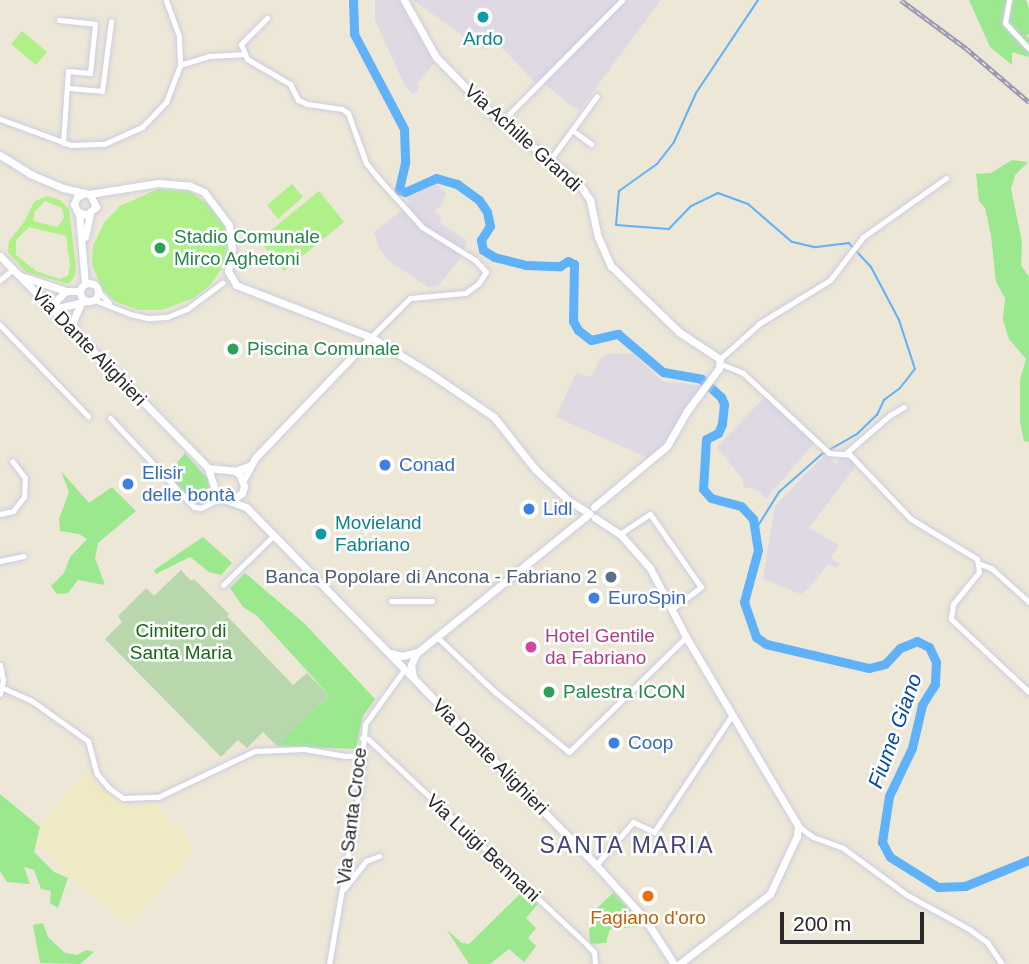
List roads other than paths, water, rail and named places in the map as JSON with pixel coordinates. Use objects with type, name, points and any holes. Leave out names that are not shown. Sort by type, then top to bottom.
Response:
[{"type":"main road","name":"Via Achille Grandi","points":[[404,0],[436,57],[501,122],[578,182],[590,200],[598,237],[611,266],[679,332],[720,361]]},
{"type":"main road","points":[[0,155],[30,174],[63,188],[88,194],[96,204]]},
{"type":"main road","points":[[76,199],[88,194],[158,183],[190,186],[204,192],[229,225],[232,241],[230,279],[252,293],[336,322],[374,339],[494,417],[535,469],[574,505],[580,515],[578,524]]},
{"type":"main road","points":[[63,188],[76,199]]},
{"type":"main road","points":[[84,245],[90,214],[96,204],[117,190]]},
{"type":"main road","points":[[76,199],[75,208],[79,213],[84,245],[86,286],[83,299],[91,300]]},
{"type":"main road","points":[[79,213],[90,214]]},
{"type":"main road","name":"Via Dante Alighieri","points":[[0,256],[208,468],[219,495],[246,507],[387,651],[404,664],[414,679],[596,865],[645,919],[676,964]]},
{"type":"main road","points":[[15,272],[66,291]]},
{"type":"main road","points":[[86,286],[98,291],[91,300],[53,309],[56,301],[66,291],[86,286]]},
{"type":"main road","points":[[74,331],[75,313],[80,304]]},
{"type":"main road","points":[[208,468],[235,471],[249,466],[374,339]]},
{"type":"main road","points":[[404,664],[594,512],[667,446],[712,378],[720,361]]},
{"type":"main road","name":"Via Dante Alighieri","points":[[246,507],[242,493],[243,480],[249,466]]},
{"type":"main road","points":[[215,481],[223,471]]},
{"type":"main road","points":[[235,471],[243,480]]},
{"type":"main road","points":[[233,500],[242,493]]},
{"type":"main road","points":[[574,505],[594,512],[620,534],[650,568],[686,637],[798,826],[797,836],[770,894],[676,964]]},
{"type":"street","points":[[0,119],[63,143],[104,145],[142,127],[166,102],[180,65],[179,36],[166,0]]},
{"type":"street","points":[[501,122],[622,0]]},
{"type":"street","points":[[1009,0],[1005,23],[1029,49]]},
{"type":"street","points":[[267,18],[245,38],[241,44],[243,54],[253,65],[290,84],[298,100],[307,104],[342,109],[348,113],[366,163],[379,180],[422,227],[475,260],[486,272],[478,284],[465,293],[410,298],[374,339]]},
{"type":"street","points":[[59,20],[95,24],[90,73],[68,71],[66,88],[102,90],[111,22]]},
{"type":"street","points":[[180,65],[209,56],[243,54]]},
{"type":"street","points":[[63,143],[69,88]]},
{"type":"street","points":[[550,160],[597,96]]},
{"type":"street","points":[[572,130],[591,144]]},
{"type":"street","points":[[946,178],[859,241],[830,280],[760,323],[720,361],[743,373],[829,453],[846,453],[856,459],[901,511],[980,564],[991,568],[1029,601]]},
{"type":"street","points":[[0,280],[15,272]]},
{"type":"street","points":[[91,300],[148,318],[167,317],[187,309],[222,283]]},
{"type":"street","points":[[98,291],[111,305]]},
{"type":"street","points":[[0,325],[88,416]]},
{"type":"street","points":[[846,453],[890,415],[904,407]]},
{"type":"street","points":[[110,418],[194,508],[201,508],[219,495]]},
{"type":"street","points":[[0,514],[13,511],[24,497],[25,478],[12,461]]},
{"type":"street","points":[[620,534],[650,514],[687,566],[701,587],[672,609]]},
{"type":"street","points":[[223,585],[274,536]]},
{"type":"street","points":[[0,561],[23,556]]},
{"type":"street","points":[[980,564],[979,572],[950,610],[951,619],[1029,692]]},
{"type":"street","points":[[391,601],[432,601]]},
{"type":"street","points":[[437,637],[495,692],[569,752],[686,637]]},
{"type":"street","name":"Via Santa Croce","points":[[329,964],[342,892],[362,755],[362,738],[368,717],[404,664]]},
{"type":"street","points":[[0,665],[1,691],[32,701],[88,741],[97,774],[113,792],[135,799],[165,793],[255,751],[304,749],[345,756],[362,755]]},
{"type":"street","points":[[596,865],[632,823],[654,832],[732,715]]},
{"type":"street","name":"Via Luigi Bennani","points":[[362,738],[368,739],[587,945],[594,952],[595,964]]},
{"type":"street","points":[[798,826],[813,837],[843,848],[907,895],[969,929],[987,942],[1002,964]]},
{"type":"street","points":[[797,836],[813,837]]},
{"type":"street","points":[[342,892],[366,861],[379,856]]},
{"type":"waterway","name":"Fiume Giano","points":[[353,0],[354,34],[404,129],[405,163],[399,190],[405,192],[436,178],[457,184],[479,200],[487,212],[490,226],[481,240],[483,250],[494,257],[525,265],[560,266],[568,261],[574,264],[573,321],[578,330],[591,340],[618,334],[663,372],[701,379],[721,397],[724,404],[722,424],[718,433],[706,439],[703,489],[711,498],[741,506],[753,519],[758,550],[744,602],[756,637],[766,644],[869,668],[885,664],[900,648],[917,641],[929,647],[936,662],[935,684],[922,705],[912,748],[889,796],[882,842],[890,857],[938,887],[965,886],[1029,860]]},
{"type":"waterway","points":[[756,529],[779,492],[822,454],[857,434],[877,415],[884,400],[900,388],[915,369],[899,320],[871,267],[849,243],[814,247],[792,242],[748,204],[718,193],[691,206],[669,229],[616,225],[619,191],[657,164],[674,142],[696,93],[758,0]]},
{"type":"railway","points":[[901,0],[967,49],[1029,102]]},
{"type":"place","name":"Ardo","points":[[483,17]]},
{"type":"place","name":"Stadio Comunale Mirco Aghetoni","points":[[160,248]]},
{"type":"place","name":"Piscina Comunale","points":[[233,349]]},
{"type":"place","name":"Conad","points":[[385,465]]},
{"type":"place","name":"Elisir delle bontà","points":[[128,484]]},
{"type":"place","name":"Lidl","points":[[529,509]]},
{"type":"place","name":"Movieland Fabriano","points":[[321,534]]},
{"type":"place","name":"Banca Popolare di Ancona - Fabriano 2","points":[[611,577]]},
{"type":"place","name":"EuroSpin","points":[[594,598]]},
{"type":"place","name":"Hotel Gentile da Fabriano","points":[[531,647]]},
{"type":"place","name":"Palestra ICON","points":[[549,692]]},
{"type":"place","name":"Coop","points":[[614,743]]},
{"type":"place","name":"Fagiano d'oro","points":[[648,896]]},
{"type":"district","name":"SANTA MARIA","points":[[627,845]]},
{"type":"park label","name":"Cimitero di Santa Maria","points":[[181,642]]}]
